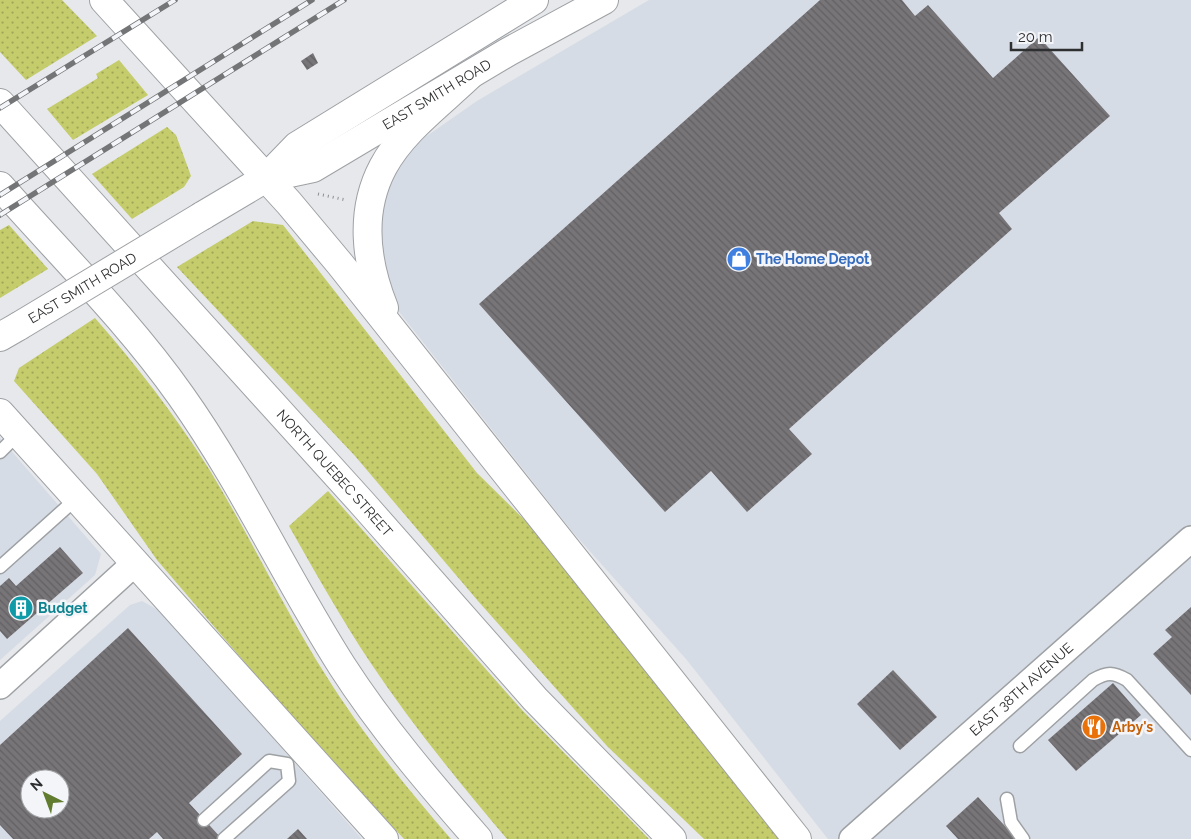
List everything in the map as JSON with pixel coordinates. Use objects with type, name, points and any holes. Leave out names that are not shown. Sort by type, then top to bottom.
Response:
[{"type":"main road","points":[[104,0],[266,178],[334,257],[797,839]]},
{"type":"main road","name":"EAST SMITH ROAD","points":[[9,331],[266,178],[298,146],[534,0]]},
{"type":"main road","name":"EAST SMITH ROAD","points":[[266,178],[313,168],[470,75],[604,0]]},
{"type":"main road","points":[[394,333],[377,291],[368,250],[369,208],[376,184],[384,166],[396,148],[470,75]]},
{"type":"main road","name":"NORTH QUEBEC STREET","points":[[0,103],[357,497],[535,699],[672,839]]},
{"type":"main road","points":[[0,186],[122,322],[180,396],[230,472],[343,668],[400,746],[478,839]]},
{"type":"main road","points":[[0,413],[9,443],[77,498],[135,563],[295,756],[384,839]]},
{"type":"street","name":"EAST 38TH AVENUE","points":[[852,839],[1191,539]]},
{"type":"street","points":[[0,686],[135,563]]},
{"type":"lane","points":[[0,567],[77,498]]},
{"type":"lane","points":[[1020,746],[1094,680],[1105,674],[1114,673],[1126,680],[1191,750]]},
{"type":"lane","points":[[204,820],[269,761],[295,756],[289,781],[224,839]]},
{"type":"lane","points":[[1007,799],[1011,822],[1023,839]]},
{"type":"path","points":[[310,192],[351,201]]},
{"type":"shaded area","points":[[649,0],[1191,0],[1191,839],[828,839],[686,659],[571,530],[400,313],[388,291],[376,216],[400,159],[421,140],[477,101]]},
{"type":"shaded area","points":[[0,438],[101,554],[95,575],[0,660]]},
{"type":"shaded area","points":[[142,601],[160,611],[362,839],[0,839],[0,721],[130,605]]},
{"type":"green space","points":[[0,0],[62,0],[97,36],[26,80],[0,52]]},
{"type":"green space","points":[[119,60],[148,95],[73,140],[47,109],[98,78],[96,74]]},
{"type":"green space","points":[[167,127],[176,135],[191,176],[184,187],[132,219],[92,174]]},
{"type":"green space","points":[[253,221],[283,225],[477,473],[557,552],[783,839],[704,839],[607,746],[478,601],[355,456],[177,267]]},
{"type":"green space","points":[[9,225],[48,269],[0,298],[0,230]]},
{"type":"green space","points":[[95,318],[155,391],[209,469],[295,623],[339,696],[385,759],[451,839],[404,839],[283,707],[157,560],[97,474],[14,381],[19,368]]},
{"type":"green space","points":[[328,491],[522,710],[649,839],[507,839],[436,753],[402,708],[338,612],[289,526]]},
{"type":"building","name":"The Home Depot","points":[[820,0],[902,0],[915,16],[928,5],[993,78],[1039,37],[1110,116],[999,213],[1012,229],[789,429],[812,454],[747,512],[711,471],[665,512],[479,304]]},
{"type":"building","points":[[313,53],[318,63],[307,70],[301,61]]},
{"type":"building","name":"Budget","points":[[60,547],[83,573],[7,639],[0,631],[0,586],[9,578],[16,586]]},
{"type":"building","points":[[1191,607],[1191,695],[1153,654],[1172,637],[1165,630]]},
{"type":"building","points":[[128,628],[242,754],[189,803],[222,839],[163,839],[157,832],[149,839],[13,839],[0,825],[0,745]]},
{"type":"building","points":[[893,670],[937,717],[900,750],[857,704]]},
{"type":"building","points":[[1113,683],[1141,715],[1076,771],[1048,740]]},
{"type":"building","points":[[978,797],[1017,839],[958,839],[946,826]]},
{"type":"building","points":[[298,829],[307,839],[287,839]]},
{"type":"railway","points":[[0,108],[175,0]]},
{"type":"railway","points":[[0,195],[312,0]]},
{"type":"railway","points":[[0,215],[344,0]]},
{"type":"place","name":"The Home Depot","points":[[739,259]]},
{"type":"place","name":"Budget","points":[[21,608]]},
{"type":"place","name":"Arby's","points":[[1094,727]]}]
